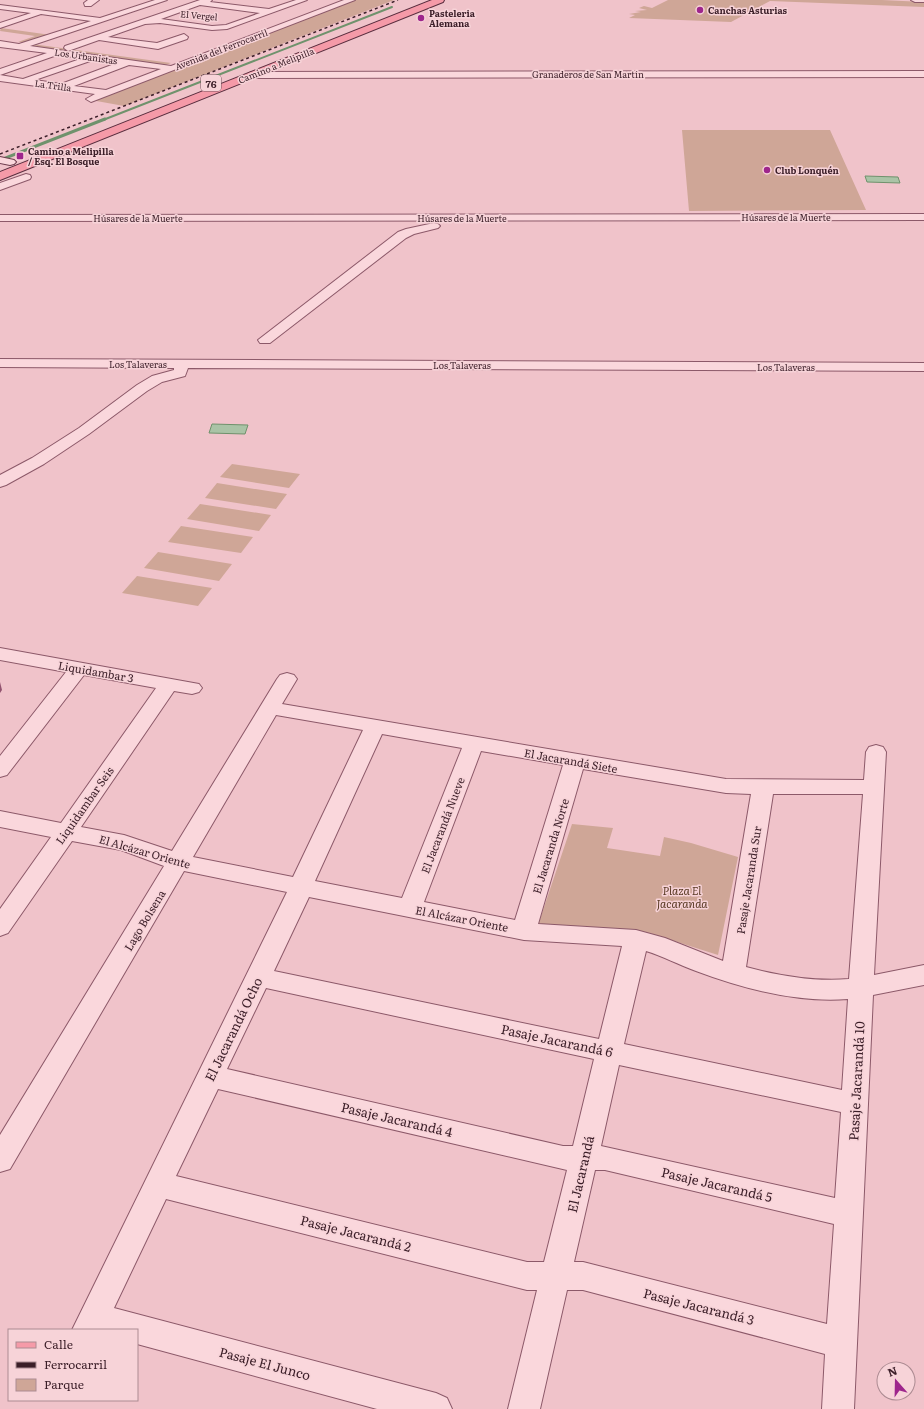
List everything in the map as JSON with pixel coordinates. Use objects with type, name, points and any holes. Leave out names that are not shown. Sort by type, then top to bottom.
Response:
[{"type":"main road","name":"Camino a Melipilla","points":[[3,162],[423,0]]},
{"type":"main road","name":"Camino a Melipilla","points":[[0,176],[440,0]]},
{"type":"street","points":[[0,53],[163,0]]},
{"type":"street","points":[[132,60],[68,48],[208,0]]},
{"type":"street","name":"Avenida del Ferrocarril","points":[[91,99],[351,0]]},
{"type":"street","points":[[916,0],[924,0]]},
{"type":"street","points":[[276,1],[299,1]]},
{"type":"street","points":[[226,17],[252,24],[271,11],[299,1]]},
{"type":"street","points":[[199,3],[271,11]]},
{"type":"street","points":[[114,6],[135,9]]},
{"type":"street","points":[[0,7],[103,19]]},
{"type":"street","points":[[0,13],[16,9]]},
{"type":"street","points":[[174,11],[196,14]]},
{"type":"street","points":[[0,26],[44,12]]},
{"type":"street","points":[[52,23],[74,16]]},
{"type":"street","name":"El Vergel","points":[[146,22],[160,21],[212,28],[227,27],[236,24],[252,24],[273,29]]},
{"type":"street","points":[[123,29],[145,32]]},
{"type":"street","points":[[72,30],[107,34]]},
{"type":"street","points":[[96,38],[158,46],[184,37],[161,34]]},
{"type":"street","name":"Los Urbanistas","points":[[0,40],[22,46]]},
{"type":"street","name":"Los Urbanistas","points":[[0,44],[93,57],[132,60],[172,68]]},
{"type":"street","points":[[0,72],[58,52]]},
{"type":"street","points":[[24,81],[93,57]]},
{"type":"street","points":[[62,87],[132,60]]},
{"type":"street","name":"Granaderos de San Martín","points":[[251,75],[924,74]]},
{"type":"street","name":"La Trilla","points":[[0,78],[106,93]]},
{"type":"street","points":[[0,188],[26,177]]},
{"type":"street","name":"Húsares de la Muerte","points":[[0,218],[924,217]]},
{"type":"street","points":[[265,340],[402,235],[410,231],[436,226],[445,218]]},
{"type":"street","name":"Los Talaveras","points":[[0,364],[924,367]]},
{"type":"street","points":[[0,482],[38,461],[84,431],[142,388],[157,379],[180,373],[183,364]]},
{"type":"street","name":"Liquidambar 3","points":[[0,654],[192,688]]},
{"type":"street","points":[[0,770],[79,668]]},
{"type":"street","name":"Lago Bolsena","points":[[0,1160],[287,679]]},
{"type":"street","name":"Liquidambar Seis","points":[[3,918],[169,684]]},
{"type":"street","name":"El Jacarandá Siete","points":[[270,708],[712,784],[763,787],[874,787]]},
{"type":"street","name":"El Jacarandá Ocho","points":[[90,1323],[259,977],[375,726]]},
{"type":"street","name":"El Jacarandá Nueve","points":[[410,908],[474,743]]},
{"type":"street","name":"Pasaje Jacarandá 10","points":[[838,1409],[861,987],[876,752]]},
{"type":"street","name":"El Jacaranda Norte","points":[[524,931],[575,761]]},
{"type":"street","name":"Pasaje Jacaranda Sur","points":[[733,974],[763,787]]},
{"type":"street","name":"El Alcázar Oriente","points":[[0,819],[124,843],[178,862],[524,931],[549,934],[596,935],[636,940],[664,947],[733,974],[791,986],[832,990],[861,987],[924,975]]},
{"type":"street","name":"El Jacarandá","points":[[524,1409],[636,940]]},
{"type":"street","name":"Pasaje Jacarandá 6","points":[[259,977],[855,1104]]},
{"type":"street","name":"Pasaje Jacarandá 4","points":[[210,1076],[563,1158],[584,1158]]},
{"type":"street","name":"Pasaje Jacarandá 5","points":[[584,1158],[605,1158],[849,1214]]},
{"type":"street","name":"Pasaje Jacarandá 2","points":[[158,1184],[527,1276],[556,1276]]},
{"type":"street","name":"Pasaje Jacarandá 3","points":[[556,1276],[583,1276],[842,1343]]},
{"type":"street","name":"Pasaje El Junco","points":[[90,1323],[114,1329]]},
{"type":"street","name":"Pasaje El Junco","points":[[138,1335],[436,1409]]},
{"type":"green space","points":[[355,0],[394,0],[124,106],[91,100]]},
{"type":"green space","name":"Canchas Asturias","points":[[668,0],[882,0],[924,2],[924,7],[770,1],[731,22],[629,18],[635,15],[629,14],[641,12],[635,11],[647,10],[639,8],[644,6],[652,8]]},
{"type":"green space","points":[[1,28],[51,35],[29,42],[18,42],[35,36],[0,31]]},
{"type":"green space","points":[[32,44],[171,63],[163,66],[25,46]]},
{"type":"green space","name":"Club Lonquén","points":[[682,130],[830,130],[866,210],[689,211]]},
{"type":"green space","points":[[232,464],[300,474],[289,488],[220,477]]},
{"type":"green space","points":[[217,483],[287,494],[276,509],[205,498]]},
{"type":"green space","points":[[200,504],[271,515],[259,531],[187,519]]},
{"type":"green space","points":[[181,526],[253,537],[241,553],[168,542]]},
{"type":"green space","points":[[158,552],[232,564],[219,581],[144,568]]},
{"type":"green space","points":[[137,576],[212,588],[198,606],[122,593]]},
{"type":"green space","name":"Plaza El Jacaranda","points":[[572,824],[613,828],[607,848],[660,856],[664,837],[691,843],[738,857],[718,955],[649,933],[612,929],[538,925]]},
{"type":"shaded area","points":[[865,176],[898,177],[900,183],[867,182]]},
{"type":"shaded area","points":[[212,424],[248,425],[245,434],[209,433]]},
{"type":"waterway","points":[[103,120],[392,7]]},
{"type":"waterway","points":[[0,160],[105,119]]},
{"type":"railway","points":[[0,154],[398,0]]},
{"type":"place","name":"Canchas Asturias","points":[[700,10]]},
{"type":"place","name":"Pasteleria Alemana","points":[[421,18]]},
{"type":"place","name":"Camino a Melipilla / Esq. El Bosque","points":[[20,156]]},
{"type":"place","name":"Club Lonquén","points":[[767,170]]}]
